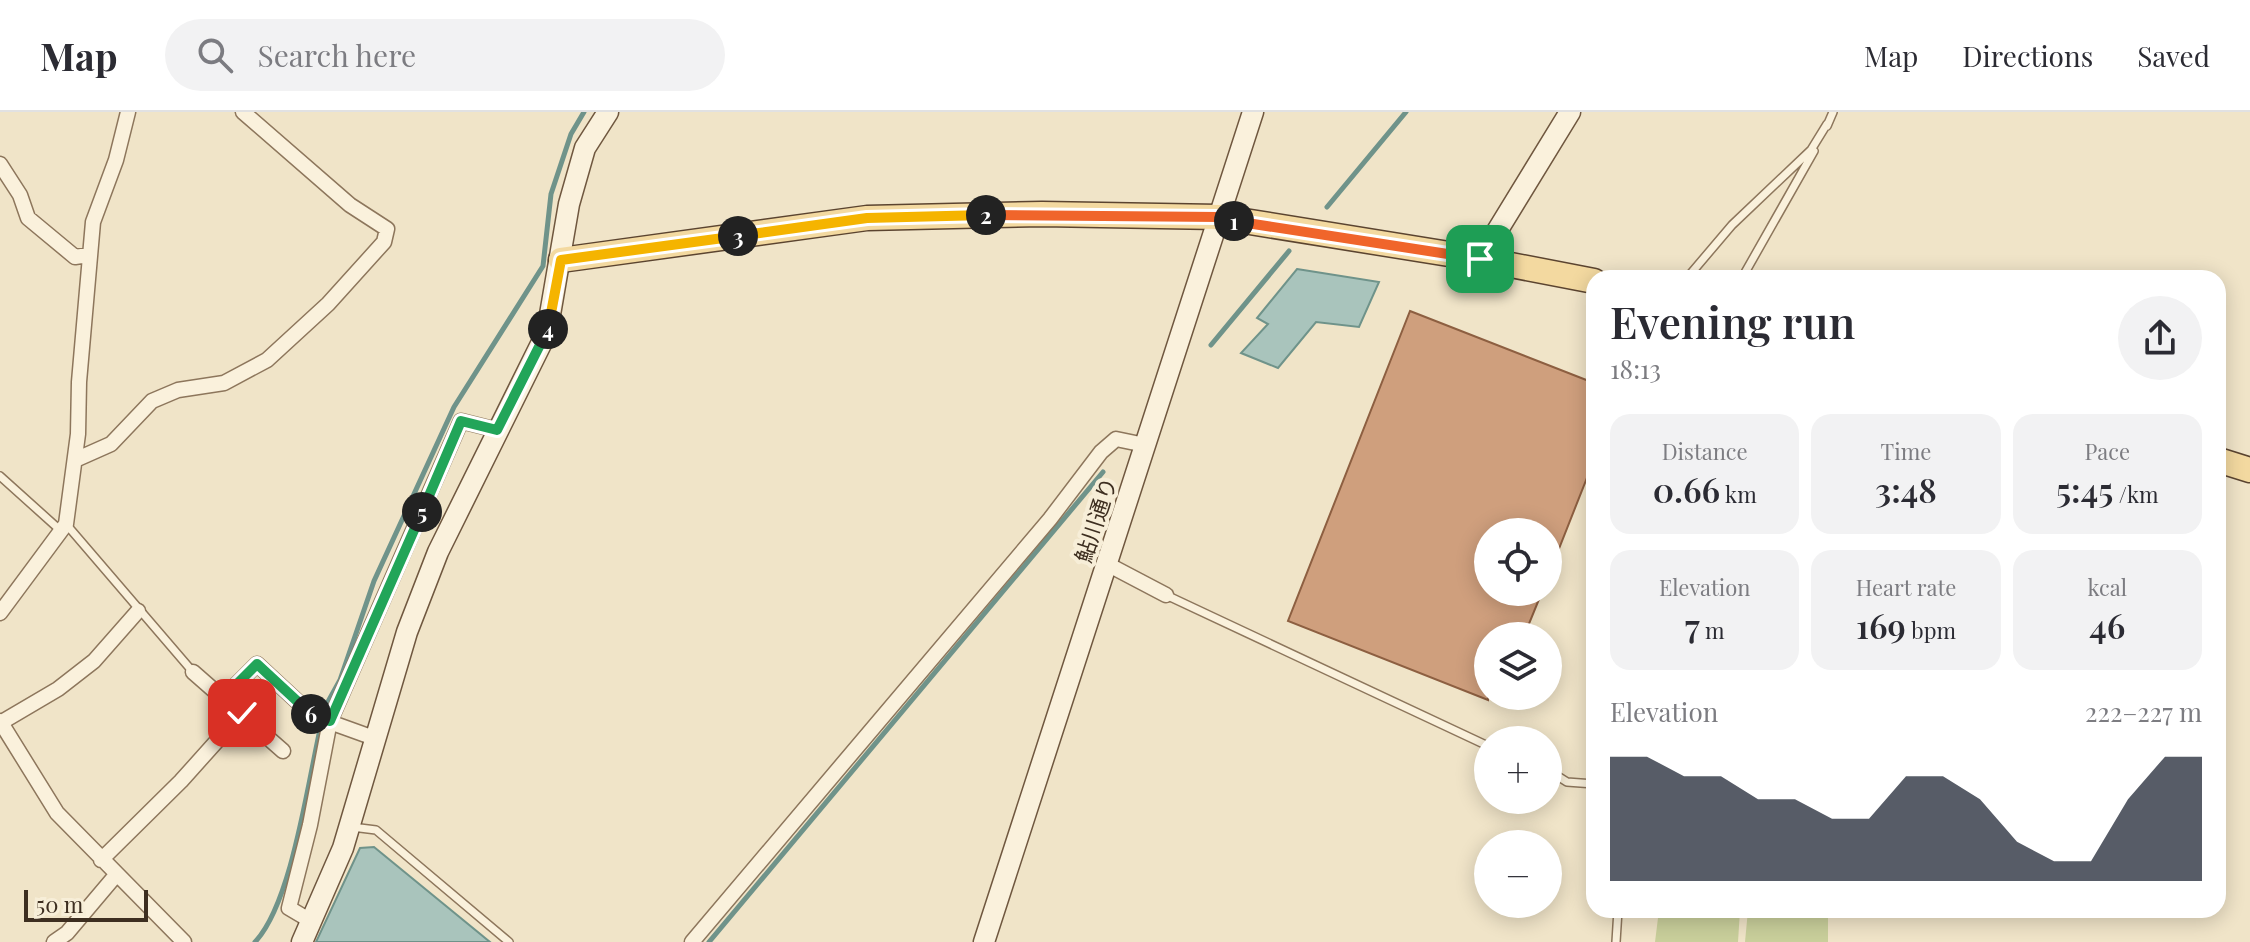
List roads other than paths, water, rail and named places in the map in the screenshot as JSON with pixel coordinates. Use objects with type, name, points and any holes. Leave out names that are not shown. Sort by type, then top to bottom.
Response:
[{"type":"main road","points":[[561,260],[867,218],[1042,214],[1219,217],[1586,279]]},
{"type":"main road","points":[[2226,462],[2250,470]]},
{"type":"street","points":[[0,613],[63,527],[75,460],[88,255],[93,222],[116,160],[128,112]]},
{"type":"street","points":[[75,460],[111,444],[152,401],[178,390],[224,383],[267,360],[328,304],[384,242],[387,229],[339,196],[243,112]]},
{"type":"street","points":[[302,942],[343,848],[407,632],[438,552],[547,332],[569,204],[585,148],[608,112]]},
{"type":"street","name":"鮎川通り","points":[[984,942],[1253,112]]},
{"type":"street","points":[[1480,259],[1570,112]]},
{"type":"street","points":[[0,164],[20,195],[28,218],[75,257],[88,255]]},
{"type":"street","points":[[311,921],[289,908],[310,825],[330,721],[461,421],[497,430]]},
{"type":"street","points":[[692,942],[1050,519],[1101,452],[1116,439],[1145,445]]},
{"type":"street","points":[[1107,564],[1166,595]]},
{"type":"street","points":[[138,611],[94,661],[58,689],[1,722],[57,813],[184,942]]},
{"type":"street","points":[[224,697],[257,664],[313,716],[374,738]]},
{"type":"street","points":[[193,672],[283,751]]},
{"type":"street","points":[[101,860],[181,781],[242,713]]},
{"type":"street","points":[[54,942],[67,933],[116,875]]},
{"type":"lane","points":[[1746,270],[1833,112]]},
{"type":"lane","points":[[1694,270],[1732,225],[1811,150],[1827,124]]},
{"type":"lane","points":[[0,476],[63,527],[134,601],[138,611],[193,672]]},
{"type":"lane","points":[[1166,595],[1474,740]]},
{"type":"lane","points":[[1562,779],[1586,783]]},
{"type":"lane","points":[[349,827],[376,830],[509,942]]},
{"type":"lane","points":[[1616,942],[1618,918]]},
{"type":"water","points":[[1297,269],[1379,282],[1359,327],[1316,322],[1278,368],[1241,353],[1268,324],[1257,318]]},
{"type":"water","points":[[374,847],[490,942],[316,942],[360,848]]},
{"type":"waterway","points":[[324,709],[340,680],[374,581],[454,407],[543,266],[551,194],[571,134],[584,112]]},
{"type":"waterway","points":[[1327,207],[1406,112]]},
{"type":"waterway","points":[[1211,345],[1289,251]]},
{"type":"waterway","points":[[709,942],[1103,472]]},
{"type":"waterway","points":[[255,942],[268,924],[289,871],[321,725]]}]
